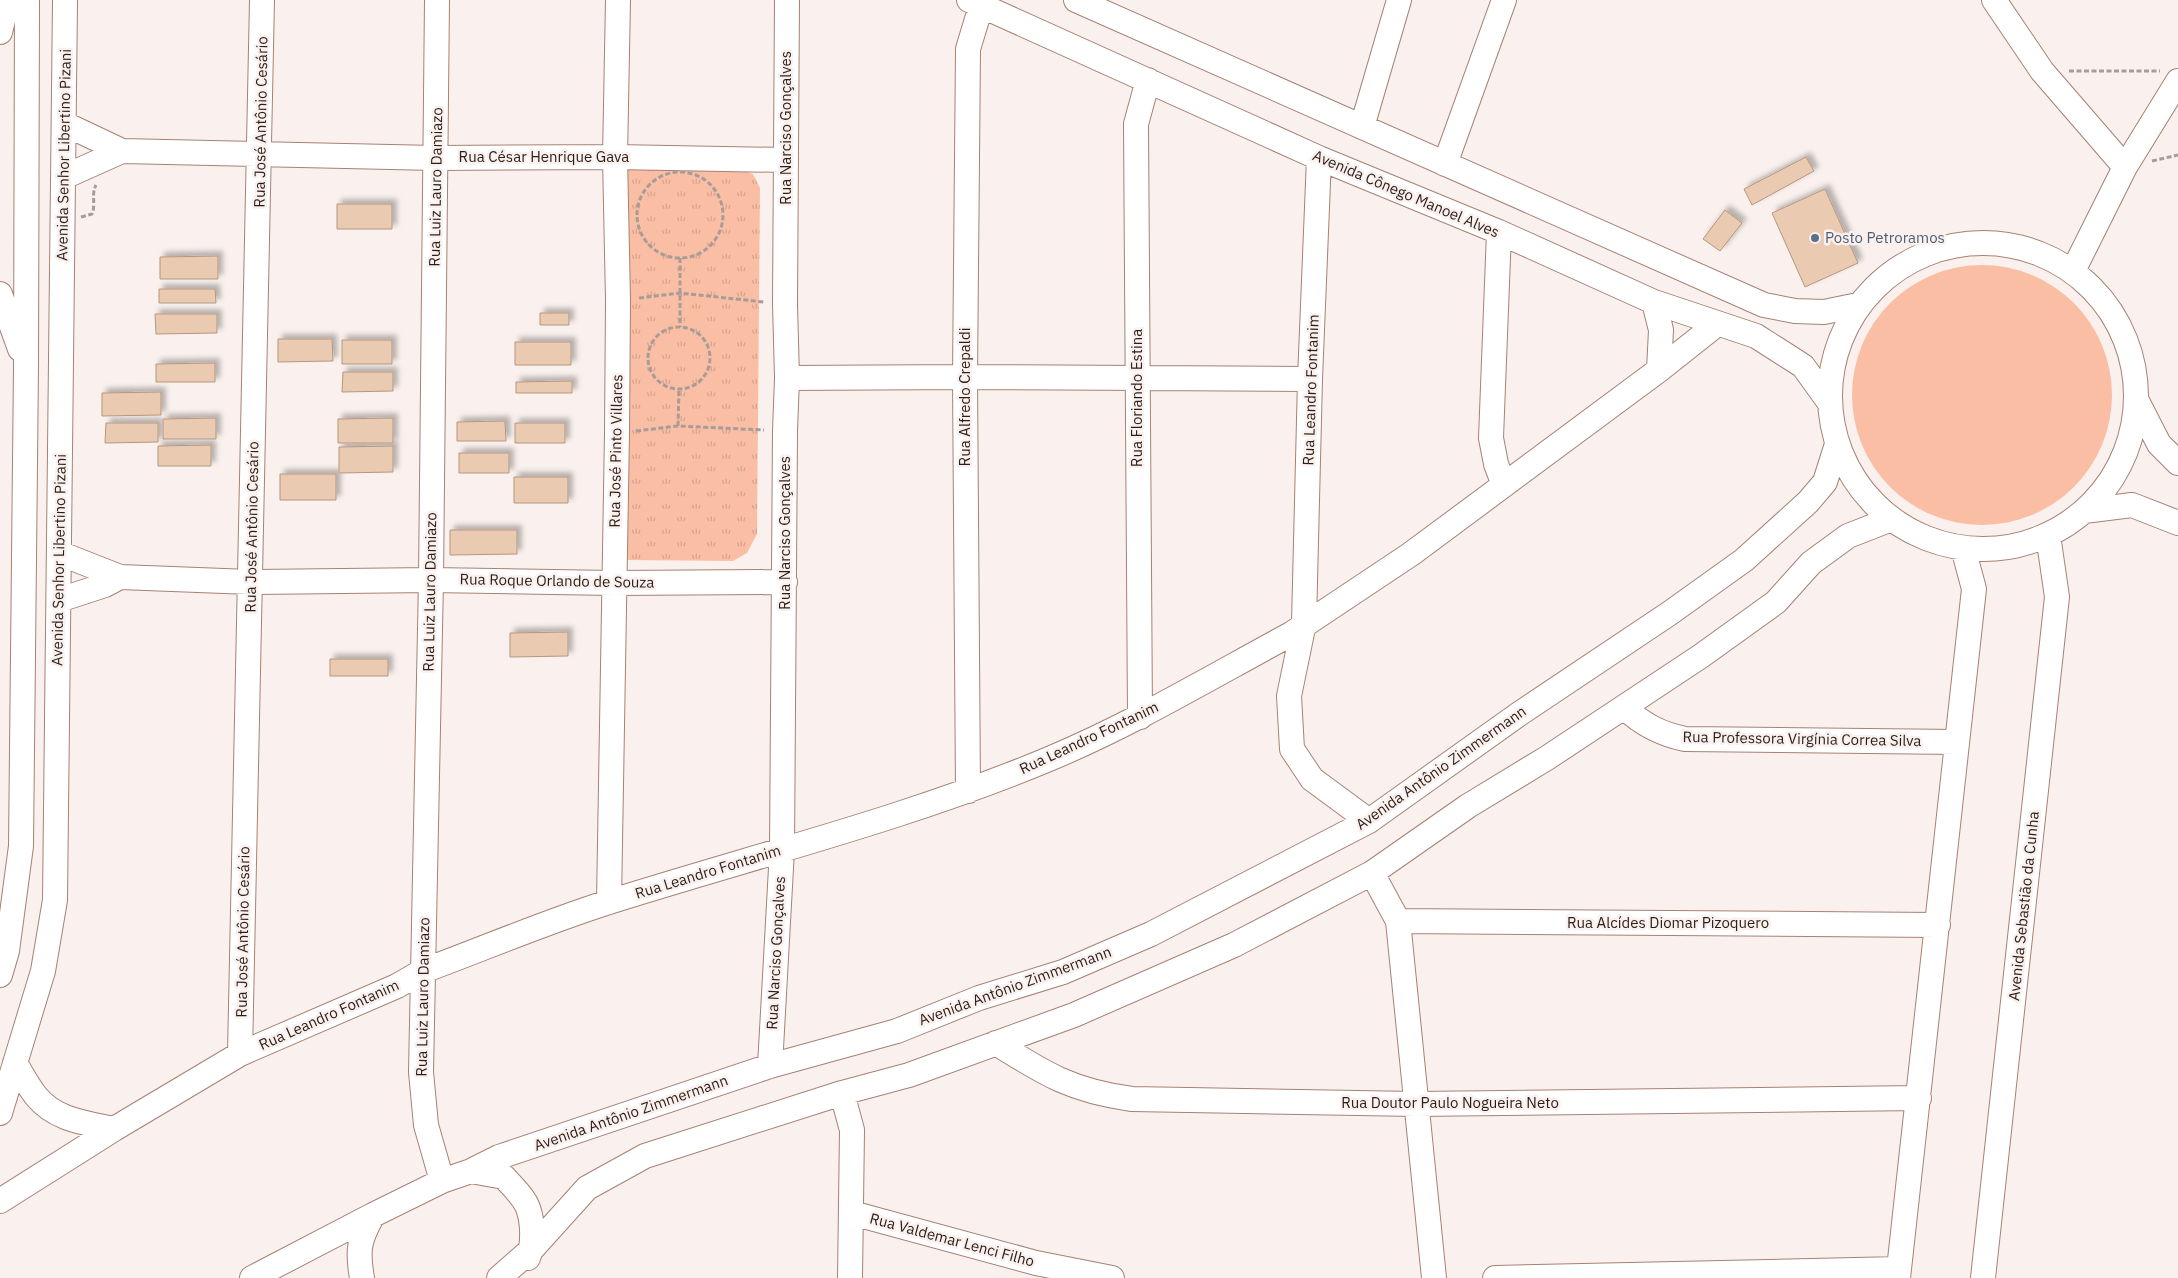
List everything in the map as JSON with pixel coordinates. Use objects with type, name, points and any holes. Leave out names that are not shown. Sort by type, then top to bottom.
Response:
[{"type":"street","points":[[0,32],[8,0]]},
{"type":"street","points":[[0,975],[7,951],[21,846],[26,366],[27,0]]},
{"type":"street","name":"Avenida Senhor Libertino Pizani","points":[[0,1113],[44,971],[55,900],[65,0]]},
{"type":"street","name":"Rua José Antônio Cesário","points":[[240,1054],[262,0]]},
{"type":"street","name":"Rua Luiz Lauro Damiazo","points":[[438,0],[431,580],[421,1072],[426,1125],[442,1181]]},
{"type":"street","name":"Rua José Pinto Villares","points":[[609,902],[617,433],[618,300],[615,157],[618,0]]},
{"type":"street","name":"Rua Narciso Gonçalves","points":[[770,1066],[782,850],[787,378],[785,160],[787,0]]},
{"type":"street","points":[[1076,0],[1764,305],[1795,311],[1824,312],[1858,305]]},
{"type":"street","points":[[1362,127],[1399,0]]},
{"type":"street","points":[[1445,164],[1504,0]]},
{"type":"street","points":[[1994,0],[2042,71],[2125,167]]},
{"type":"street","name":"Avenida Cônego Manoel Alves","points":[[975,3],[1319,158],[1499,232],[1654,302],[1756,336],[1803,366],[1829,402]]},
{"type":"street","name":"Rua Alfredo Crepaldi","points":[[968,791],[965,377],[968,49],[975,3]]},
{"type":"street","points":[[2073,270],[2173,76]]},
{"type":"street","name":"Rua Floriando Estina","points":[[1140,717],[1136,378],[1136,124],[1148,80]]},
{"type":"street","name":"Rua César Henrique Gava","points":[[65,124],[122,152]]},
{"type":"street","name":"Rua César Henrique Gava","points":[[64,177],[122,152],[436,158],[615,157],[785,160]]},
{"type":"street","name":"Rua Leandro Fontanim","points":[[1319,158],[1310,379],[1304,623],[1288,696],[1292,749],[1312,779],[1369,822]]},
{"type":"street","points":[[1499,232],[1491,438],[1496,464],[1504,485]]},
{"type":"street","points":[[1982,242],[2030,249],[2073,270],[2101,296],[2122,328],[2134,363],[2137,401],[2130,442],[2112,480],[2084,511],[2048,534],[2007,547],[1964,548],[1922,536],[1889,520],[1856,483],[1836,444],[1829,402],[1831,368],[1841,335],[1858,305],[1892,272],[1935,249],[1982,242]]},
{"type":"street","points":[[0,294],[26,366]]},
{"type":"street","points":[[1654,302],[1661,330],[1660,370]]},
{"type":"street","name":"Rua Leandro Fontanim","points":[[0,1201],[114,1128],[240,1054],[397,986],[422,971],[609,902],[968,791],[1050,759],[1140,717],[1290,634],[1304,623],[1381,575],[1660,370],[1717,324]]},
{"type":"street","points":[[787,378],[1310,379]]},
{"type":"street","points":[[2137,401],[2159,444],[2178,463]]},
{"type":"street","name":"Avenida Antônio Zimmermann","points":[[252,1278],[442,1181],[470,1171],[499,1157],[770,1066],[897,1031],[980,998],[1063,972],[1151,934],[1369,822],[1519,714],[1633,639],[1744,560],[1808,502],[1825,482],[1836,444]]},
{"type":"street","points":[[2084,511],[2132,506],[2178,522]]},
{"type":"street","points":[[498,1278],[532,1250],[587,1188],[645,1156],[772,1117],[842,1093],[908,1075],[1074,1015],[1234,945],[1372,873],[1468,806],[1625,708],[1701,656],[1776,602],[1811,563],[1848,536],[1889,520]]},
{"type":"street","name":"Avenida Sebastião da Cunha","points":[[1983,1278],[2057,597],[2048,534]]},
{"type":"street","points":[[1495,1278],[1898,1274],[1974,589],[1964,548]]},
{"type":"street","name":"Rua Roque Orlando de Souza","points":[[59,553],[120,577],[250,582],[431,580],[614,583],[785,582]]},
{"type":"street","name":"Rua Roque Orlando de Souza","points":[[59,600],[105,585],[120,577]]},
{"type":"street","name":"Rua Professora Virgínia Correa Silva","points":[[1625,708],[1635,718],[1653,729],[1685,739],[1957,742]]},
{"type":"street","points":[[1372,873],[1398,921],[1434,1278]]},
{"type":"street","name":"Rua Alcídes Diomar Pizoquero","points":[[1398,921],[1938,925]]},
{"type":"street","name":"Rua Doutor Paulo Nogueira Neto","points":[[996,1043],[1052,1078],[1088,1091],[1132,1099],[1416,1104],[1919,1098]]},
{"type":"street","points":[[15,1063],[36,1096],[54,1113],[81,1122],[114,1128]]},
{"type":"street","points":[[842,1093],[852,1130],[850,1278]]},
{"type":"street","points":[[470,1171],[504,1178],[528,1207],[532,1250],[520,1278]]},
{"type":"street","name":"Rua Valdemar Lenci Filho","points":[[852,1213],[1036,1263],[1112,1278]]},
{"type":"street","points":[[362,1278],[358,1257],[362,1235],[373,1215]]},
{"type":"path","points":[[2042,71],[2173,76]]},
{"type":"path","points":[[680,172],[696,175],[710,185],[720,198],[723,215],[720,231],[710,246],[696,255],[680,258],[663,255],[649,246],[640,231],[636,215],[640,199],[649,185],[663,176],[680,172]]},
{"type":"path","points":[[63,217],[88,216],[92,214],[94,209],[94,189],[98,181]]},
{"type":"path","points":[[680,258],[680,327]]},
{"type":"path","points":[[618,300],[680,293],[785,304]]},
{"type":"path","points":[[680,327],[692,329],[702,336],[709,346],[711,358],[708,371],[702,381],[691,388],[679,390],[667,387],[657,381],[650,370],[648,358],[650,346],[657,336],[668,329],[680,327]]},
{"type":"path","points":[[678,426],[679,390]]},
{"type":"path","points":[[617,433],[678,426],[785,431]]},
{"type":"green space","points":[[629,169],[741,170],[753,174],[760,188],[757,534],[747,553],[733,561],[627,560],[622,552],[624,175]]},
{"type":"green space","points":[[1982,265],[2007,268],[2032,275],[2054,287],[2074,303],[2090,323],[2102,345],[2109,370],[2112,395],[2109,420],[2102,445],[2090,467],[2074,487],[2054,503],[2032,515],[2007,522],[1982,525],[1957,522],[1932,515],[1910,503],[1890,487],[1874,467],[1862,445],[1855,420],[1852,395],[1855,370],[1862,345],[1874,323],[1890,303],[1910,287],[1932,275],[1957,268]]},
{"type":"building","points":[[1806,157],[1814,171],[1752,205],[1744,189]]},
{"type":"building","name":"Posto Petroramos","points":[[1825,189],[1858,263],[1805,287],[1772,213]]},
{"type":"building","points":[[337,204],[392,204],[392,229],[337,229]]},
{"type":"building","points":[[1725,210],[1742,223],[1720,251],[1703,239]]},
{"type":"building","points":[[218,256],[218,279],[160,279],[160,257]]},
{"type":"building","points":[[159,289],[215,289],[216,303],[159,303]]},
{"type":"building","points":[[540,313],[569,313],[569,325],[540,325]]},
{"type":"building","points":[[155,314],[217,314],[217,333],[156,334]]},
{"type":"building","points":[[278,339],[332,339],[333,361],[278,362]]},
{"type":"building","points":[[342,340],[392,340],[392,364],[342,364]]},
{"type":"building","points":[[515,342],[571,342],[571,365],[515,365]]},
{"type":"building","points":[[215,363],[215,382],[156,382],[156,364]]},
{"type":"building","points":[[343,372],[393,372],[393,391],[342,392]]},
{"type":"building","points":[[572,381],[572,393],[516,393],[516,382]]},
{"type":"building","points":[[161,392],[161,415],[102,416],[102,393]]},
{"type":"building","points":[[216,418],[216,439],[163,439],[163,419]]},
{"type":"building","points":[[393,418],[393,443],[338,443],[338,419]]},
{"type":"building","points":[[505,421],[506,441],[457,441],[457,422]]},
{"type":"building","points":[[106,423],[158,423],[158,442],[105,443]]},
{"type":"building","points":[[515,423],[565,423],[565,443],[515,443]]},
{"type":"building","points":[[211,445],[211,466],[158,466],[158,446]]},
{"type":"building","points":[[393,446],[393,472],[339,473],[339,447]]},
{"type":"building","points":[[459,453],[509,453],[509,473],[459,473]]},
{"type":"building","points":[[280,474],[336,474],[336,500],[280,500]]},
{"type":"building","points":[[514,477],[568,477],[568,503],[514,503]]},
{"type":"building","points":[[450,530],[517,530],[517,554],[450,555]]},
{"type":"building","points":[[568,632],[568,656],[510,657],[510,633]]},
{"type":"building","points":[[330,659],[388,659],[388,676],[330,676]]},
{"type":"place","name":"Posto Petroramos","points":[[1815,238]]}]
